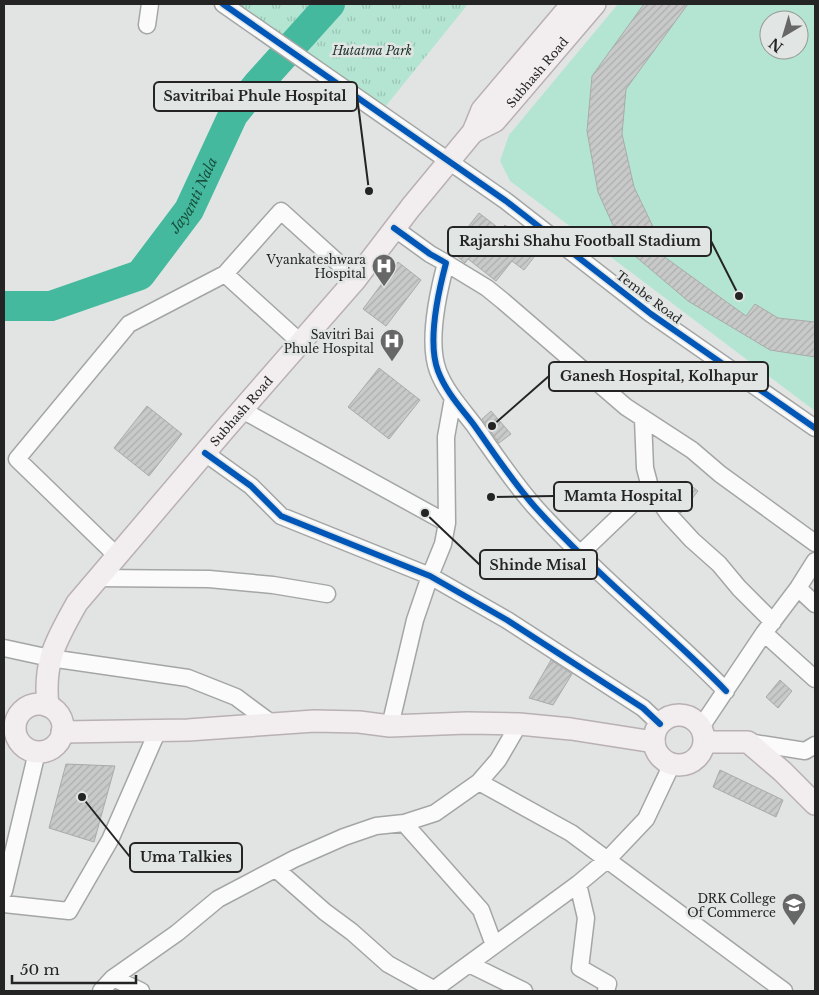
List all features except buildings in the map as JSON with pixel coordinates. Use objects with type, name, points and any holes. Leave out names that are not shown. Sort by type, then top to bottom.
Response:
[{"type":"main road","name":"Subhash Road","points":[[48,706],[46,685],[50,658],[59,635],[77,603],[356,279],[394,228],[473,132],[482,110],[572,4]]},
{"type":"main road","name":"Subhash Road","points":[[473,132],[495,121],[595,4]]},
{"type":"main road","points":[[32,705],[48,706],[59,717],[62,732],[55,746],[49,750],[37,752],[26,748],[20,743],[9,728],[20,714],[32,705]]},
{"type":"main road","points":[[678,715],[691,718],[703,734],[703,749],[694,761],[679,765],[672,764],[660,756],[657,733],[671,716],[678,715]]},
{"type":"main road","points":[[62,732],[188,730],[314,721],[359,722],[390,726],[467,723],[519,724],[570,729],[657,733]]},
{"type":"main road","points":[[703,734],[748,742],[782,771],[815,804]]},
{"type":"street","points":[[147,25],[150,4]]},
{"type":"street","name":"Tembe Road","points":[[224,4],[506,201],[651,314],[815,428]]},
{"type":"street","points":[[116,556],[17,459],[129,324],[225,274],[281,211],[356,279]]},
{"type":"street","points":[[394,228],[430,254],[486,288],[626,408],[692,450],[720,474],[815,543]]},
{"type":"street","points":[[446,263],[439,290],[434,328],[434,346],[438,371],[453,398],[510,478],[535,507],[726,691]]},
{"type":"street","points":[[225,274],[300,342]]},
{"type":"street","points":[[390,726],[407,650],[430,576],[443,544],[447,523],[446,437],[453,398]]},
{"type":"street","points":[[242,410],[447,523]]},
{"type":"street","points":[[643,419],[645,468],[650,487],[669,515],[692,540],[719,564],[769,627],[815,679]]},
{"type":"street","points":[[205,453],[251,486],[281,516],[430,576],[507,620],[643,708],[657,733]]},
{"type":"street","points":[[581,553],[650,487]]},
{"type":"street","points":[[703,734],[726,691],[815,561]]},
{"type":"street","points":[[97,578],[209,579],[273,585],[327,594]]},
{"type":"street","points":[[798,588],[815,604]]},
{"type":"street","points":[[4,648],[50,658],[188,678],[236,697],[271,723]]},
{"type":"street","points":[[101,991],[113,978],[177,933],[218,899],[344,836],[376,826],[404,823],[435,813],[479,782],[498,760],[519,724]]},
{"type":"street","points":[[4,904],[70,911],[110,840],[158,730]]},
{"type":"street","points":[[748,742],[805,751],[815,745]]},
{"type":"street","points":[[4,891],[37,752]]},
{"type":"street","points":[[276,869],[388,964],[433,990],[608,860],[646,819],[672,764]]},
{"type":"street","points":[[479,782],[571,833],[608,860],[766,986],[784,991]]},
{"type":"street","points":[[404,823],[481,910],[494,945]]},
{"type":"street","points":[[578,884],[586,918],[580,968],[608,984],[606,991]]},
{"type":"street","points":[[469,964],[524,991]]},
{"type":"street","points":[[113,978],[141,991]]},
{"type":"green space","name":"Hutatma Park","points":[[223,4],[468,4],[381,112]]},
{"type":"green space","points":[[618,4],[815,4],[815,411],[510,181],[500,161],[509,135]]},
{"type":"waterway","name":"Jayanti Nala","points":[[4,306],[51,306],[140,275],[189,210],[233,115],[257,85],[330,4]]},
{"type":"cycle path","points":[[223,4],[506,201],[651,314],[815,428]]},
{"type":"cycle path","points":[[394,228],[446,263],[437,303],[433,346],[438,371],[454,400],[503,467],[548,522],[590,564],[726,691]]},
{"type":"cycle path","points":[[205,453],[251,486],[281,516],[430,576],[507,620],[643,708],[660,724]]},
{"type":"place","name":"Savitribai Phule Hospital","points":[[369,191]]},
{"type":"place","name":"Vyankateshwara Hospital","points":[[384,287]]},
{"type":"place","name":"Rajarshi Shahu Football Stadium","points":[[739,296]]},
{"type":"place","name":"Savitri Bai Phule Hospital","points":[[392,362]]},
{"type":"place","name":"Ganesh Hospital, Kolhapur","points":[[492,426]]},
{"type":"place","name":"Mamta Hospital","points":[[491,497]]},
{"type":"place","name":"Shinde Misal","points":[[425,513]]},
{"type":"place","name":"Uma Talkies","points":[[82,797]]},
{"type":"place","name":"DRK College Of Commerce","points":[[794,926]]}]
